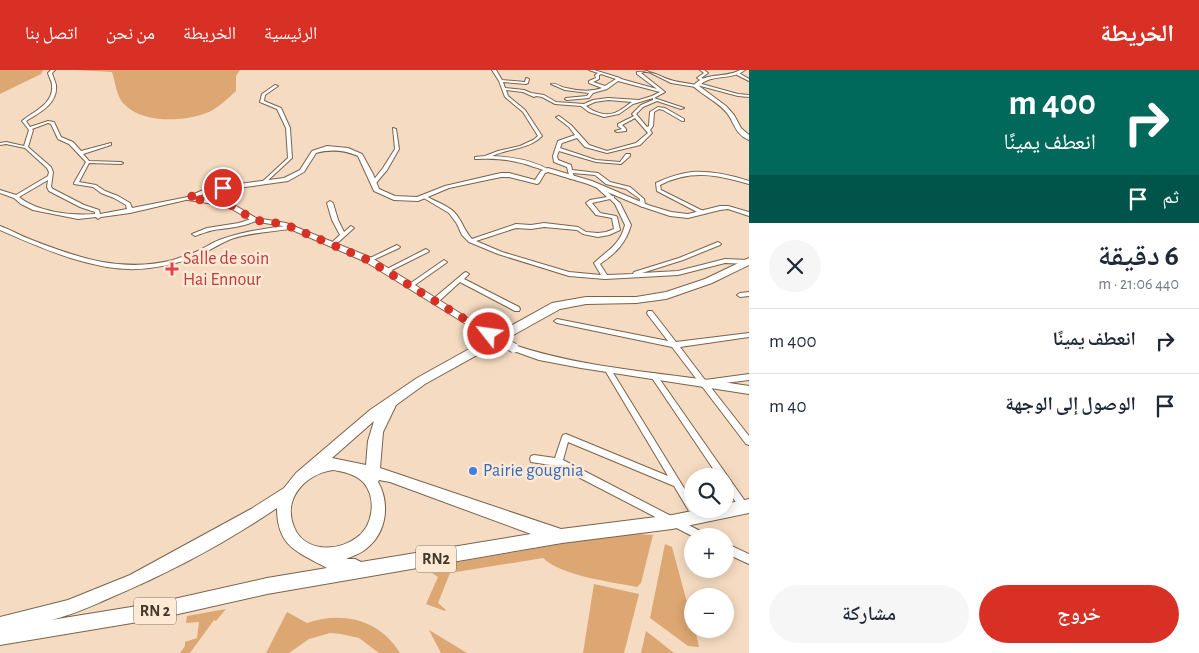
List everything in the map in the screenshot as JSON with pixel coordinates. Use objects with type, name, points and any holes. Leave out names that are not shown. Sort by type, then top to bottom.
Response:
[{"type":"main road","points":[[740,72],[722,75],[699,83],[733,116],[738,131],[749,138]]},
{"type":"main road","points":[[398,397],[382,418],[375,433],[372,450],[373,478],[378,498],[379,513],[374,528],[365,542],[351,552],[335,556],[318,555],[305,550],[295,542],[288,531],[284,512],[288,493],[293,484],[363,423],[398,397],[443,367],[556,306],[576,301],[638,300],[667,295],[716,278],[748,261]]},
{"type":"main road","points":[[372,450],[376,462],[390,476]]},
{"type":"main road","points":[[307,471],[319,466],[345,465],[373,478]]},
{"type":"main road","name":"RN2","points":[[373,478],[390,476],[513,521],[562,536]]},
{"type":"main road","name":"RN 2","points":[[0,625],[68,608],[135,580],[247,519],[288,493]]},
{"type":"main road","name":"RN2","points":[[734,508],[747,507]]},
{"type":"main road","name":"RN2","points":[[309,579],[379,569],[562,536],[672,522],[684,516]]},
{"type":"main road","name":"RN2","points":[[309,579],[340,566],[365,542]]},
{"type":"main road","name":"RN2","points":[[318,555],[340,566],[379,569]]},
{"type":"main road","name":"RN 2","points":[[0,637],[149,612],[309,579]]},
{"type":"street","points":[[26,147],[31,133],[30,128],[24,121],[45,109],[53,94],[54,82],[50,73],[53,70]]},
{"type":"street","points":[[487,157],[522,147],[540,136],[527,115],[509,99],[494,70]]},
{"type":"street","points":[[591,70],[619,80],[662,91]]},
{"type":"street","points":[[662,91],[638,72],[648,70],[672,82],[699,83],[738,95],[749,96]]},
{"type":"street","points":[[699,83],[699,78],[706,73],[702,70]]},
{"type":"street","points":[[740,72],[749,76]]},
{"type":"street","points":[[740,72],[749,80]]},
{"type":"street","points":[[601,73],[597,75],[598,78],[590,82],[606,88]]},
{"type":"street","points":[[501,81],[526,83],[526,79]]},
{"type":"street","points":[[553,84],[565,89],[592,92],[606,88],[619,80]]},
{"type":"street","points":[[264,183],[290,158],[288,128],[282,113],[279,108],[262,102],[263,95],[276,86]]},
{"type":"street","points":[[503,89],[524,91],[533,96],[543,96],[554,103],[583,105],[594,101],[620,98],[639,100]]},
{"type":"street","points":[[583,105],[593,114],[614,114],[621,111],[630,102],[651,98],[662,94],[662,91]]},
{"type":"street","points":[[588,97],[592,92]]},
{"type":"street","points":[[567,99],[588,97],[594,101]]},
{"type":"street","points":[[651,98],[682,108]]},
{"type":"street","points":[[617,131],[625,130],[619,125],[634,117],[636,111],[657,100]]},
{"type":"street","points":[[558,117],[570,126],[587,146],[610,152],[640,143],[649,134],[648,129],[651,126],[652,112],[658,108],[664,109],[683,120]]},
{"type":"street","points":[[634,117],[648,129]]},
{"type":"street","points":[[30,128],[48,122],[53,123],[59,138],[71,143],[88,162],[121,163]]},
{"type":"street","points":[[374,182],[385,169],[397,149],[394,129]]},
{"type":"street","points":[[578,136],[560,142],[555,160],[568,165],[571,174],[642,205],[677,215],[688,217],[716,207],[729,207],[749,214]]},
{"type":"street","points":[[0,144],[8,142],[26,147],[49,167],[50,178],[48,187],[51,190],[82,206],[95,210],[98,212],[98,217]]},
{"type":"street","points":[[80,153],[109,144]]},
{"type":"street","points":[[0,192],[16,197],[35,209],[70,216],[98,217],[188,198],[208,190],[286,180],[296,175],[306,165],[314,152],[327,148],[348,150],[360,155],[374,182],[376,190],[394,198],[412,200],[424,198],[447,187],[501,174],[537,182],[543,172],[547,170]]},
{"type":"street","points":[[558,148],[600,162],[620,163],[628,156]]},
{"type":"street","points":[[477,158],[487,157],[515,160],[547,170],[571,174],[596,174],[610,184],[624,186],[639,196],[642,205]]},
{"type":"street","points":[[88,162],[76,184],[94,186],[128,204],[130,211]]},
{"type":"street","points":[[701,212],[659,190],[658,184],[667,179],[694,173],[728,176],[749,183]]},
{"type":"street","points":[[16,197],[50,178]]},
{"type":"street","points":[[598,186],[612,197],[622,209],[628,228],[620,245],[605,259],[597,263],[605,277]]},
{"type":"street","points":[[471,241],[516,226],[531,227],[544,225],[578,229],[587,234],[607,234],[618,228],[613,217],[598,214],[589,203],[612,197]]},
{"type":"street","points":[[188,198],[229,204],[254,220]]},
{"type":"street","points":[[424,198],[449,210],[460,224],[464,234],[471,241],[542,267],[576,275],[605,277],[688,272],[732,260],[748,261]]},
{"type":"street","points":[[330,203],[342,234]]},
{"type":"street","points":[[195,234],[254,220],[284,224],[368,260],[479,328],[514,348],[531,355],[608,370],[749,390]]},
{"type":"street","points":[[0,228],[50,248],[106,264],[124,267],[156,265],[174,261],[194,255],[219,242],[248,232],[293,227]]},
{"type":"street","points":[[332,245],[342,234],[351,228]]},
{"type":"street","points":[[626,276],[680,259],[718,244]]},
{"type":"street","points":[[368,260],[397,247]]},
{"type":"street","points":[[386,270],[426,251]]},
{"type":"street","points":[[410,286],[444,262]]},
{"type":"street","points":[[435,302],[466,274]]},
{"type":"street","points":[[460,280],[517,309]]},
{"type":"street","points":[[740,295],[749,294]]},
{"type":"street","points":[[650,313],[749,442]]},
{"type":"street","points":[[557,321],[675,345],[749,335]]},
{"type":"street","points":[[608,370],[684,494]]},
{"type":"street","points":[[654,376],[717,468]]},
{"type":"street","points":[[703,382],[749,377]]},
{"type":"street","points":[[558,462],[566,438],[678,484]]},
{"type":"street","points":[[534,459],[558,462],[684,528]]},
{"type":"street","points":[[734,491],[747,507]]},
{"type":"street","points":[[734,552],[749,559]]},
{"type":"shaded area","points":[[0,70],[43,70],[41,74],[0,94]]},
{"type":"shaded area","points":[[76,70],[240,70],[236,76],[236,91],[216,108],[189,118],[165,119],[142,115],[124,104],[118,94],[112,72]]},
{"type":"shaded area","points":[[622,533],[653,535],[641,583],[637,587],[574,574],[551,564],[543,558],[450,573],[438,603],[446,610],[426,604],[438,577],[424,568]]},
{"type":"shaded area","points":[[665,544],[672,547],[684,591],[684,638],[697,638],[699,647],[688,646],[650,618]]},
{"type":"shaded area","points":[[594,584],[639,594],[624,653],[583,653]]},
{"type":"shaded area","points":[[226,609],[216,621],[214,620],[190,653],[180,653],[185,646],[185,642],[197,638],[199,622],[186,623],[187,616]]},
{"type":"shaded area","points":[[287,612],[307,623],[320,619],[346,618],[371,625],[382,632],[400,653],[379,653],[359,638],[330,633],[309,639],[289,653],[266,653]]},
{"type":"shaded area","points":[[429,630],[467,653],[441,653]]},
{"type":"shaded area","points":[[646,631],[674,653],[641,653]]},
{"type":"place","name":"Salle de soin Hai Ennour","points":[[172,269]]},
{"type":"place","name":"Pairie gougnia","points":[[473,471]]},
{"type":"route","points":[[223,188],[202,192],[188,198],[229,204],[254,220],[293,227],[309,236],[368,260],[489,334]]}]
